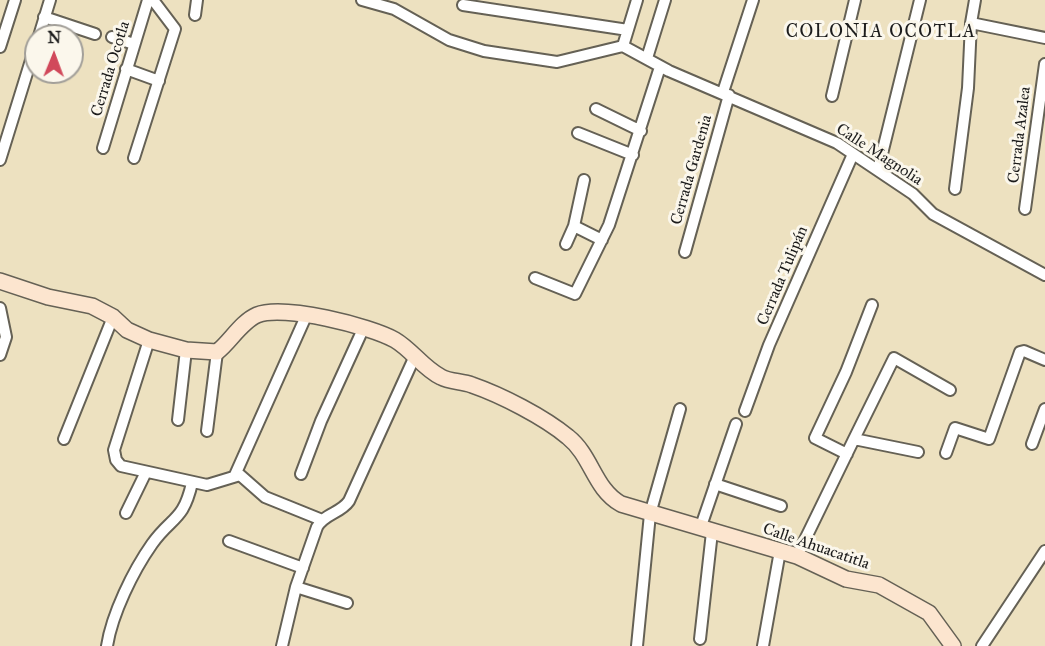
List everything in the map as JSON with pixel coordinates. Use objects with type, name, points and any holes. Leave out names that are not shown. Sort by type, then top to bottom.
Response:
[{"type":"street","points":[[0,47],[15,0]]},
{"type":"street","points":[[42,24],[50,0]]},
{"type":"street","name":"Cerrada Ocotla","points":[[103,148],[148,0]]},
{"type":"street","points":[[134,158],[175,29],[153,0]]},
{"type":"street","points":[[195,15],[197,0]]},
{"type":"street","points":[[362,0],[395,4],[449,40],[484,51],[557,63],[623,46],[637,0]]},
{"type":"street","points":[[647,58],[665,0]]},
{"type":"street","name":"Cerrada Gardenia","points":[[685,252],[726,93],[753,0]]},
{"type":"street","points":[[832,96],[855,0]]},
{"type":"street","points":[[878,170],[920,0]]},
{"type":"street","points":[[955,189],[968,88],[971,23],[975,0]]},
{"type":"street","points":[[463,5],[480,4],[628,30]]},
{"type":"street","points":[[44,17],[95,34]]},
{"type":"street","points":[[971,23],[1045,38]]},
{"type":"street","points":[[111,37],[134,44]]},
{"type":"street","name":"Calle Magnolia","points":[[623,46],[660,67],[726,93],[789,125],[837,143],[914,194],[933,214],[1045,275]]},
{"type":"street","name":"Cerrada Azalea","points":[[1025,209],[1045,64]]},
{"type":"street","points":[[535,278],[575,294],[602,240],[633,155],[660,67]]},
{"type":"street","points":[[126,69],[159,81]]},
{"type":"street","points":[[0,160],[24,83]]},
{"type":"street","points":[[596,109],[640,131]]},
{"type":"street","points":[[578,133],[633,155]]},
{"type":"street","name":"Cerrada Tulipán","points":[[745,411],[769,345],[853,154]]},
{"type":"street","points":[[566,244],[574,226],[584,180]]},
{"type":"street","points":[[574,226],[602,240]]},
{"type":"street","points":[[0,281],[48,297],[92,306],[113,317],[127,330],[150,340],[186,350],[217,352]]},
{"type":"street","points":[[847,454],[815,438],[846,372],[872,305]]},
{"type":"street","points":[[0,308],[6,337],[0,354]]},
{"type":"street","points":[[207,431],[217,352],[258,315],[307,315],[364,327],[395,340],[415,356],[349,501],[342,509],[322,520],[296,587],[282,646]]},
{"type":"street","points":[[235,475],[307,315]]},
{"type":"street","points":[[64,439],[113,317]]},
{"type":"street","points":[[301,474],[321,421],[364,327]]},
{"type":"street","points":[[150,340],[114,450],[116,460],[121,466],[192,483],[213,484],[235,475],[244,478],[265,497],[322,520]]},
{"type":"street","points":[[178,420],[186,350]]},
{"type":"street","points":[[946,453],[955,428],[988,439],[1018,355],[1024,351],[1045,360]]},
{"type":"street","name":"Calle Ahuacatitla","points":[[415,356],[426,368],[443,378],[480,388],[563,433],[579,447],[602,489],[613,500],[650,514],[797,556],[846,579],[879,585],[928,613],[953,646]]},
{"type":"street","points":[[797,556],[894,358],[950,390]]},
{"type":"street","points":[[638,646],[650,514],[680,409]]},
{"type":"street","points":[[1032,444],[1045,409]]},
{"type":"street","points":[[700,639],[706,530],[715,484],[736,424]]},
{"type":"street","points":[[854,439],[918,452]]},
{"type":"street","points":[[126,513],[146,472]]},
{"type":"street","points":[[107,646],[112,620],[150,547],[185,508],[192,483]]},
{"type":"street","points":[[715,484],[781,506]]},
{"type":"street","points":[[229,541],[303,568]]},
{"type":"street","points":[[764,646],[780,551]]},
{"type":"street","points":[[982,646],[1045,551]]},
{"type":"street","points":[[296,587],[347,603]]},
{"type":"district","name":"COLONIA OCOTLA","points":[[881,33]]}]
